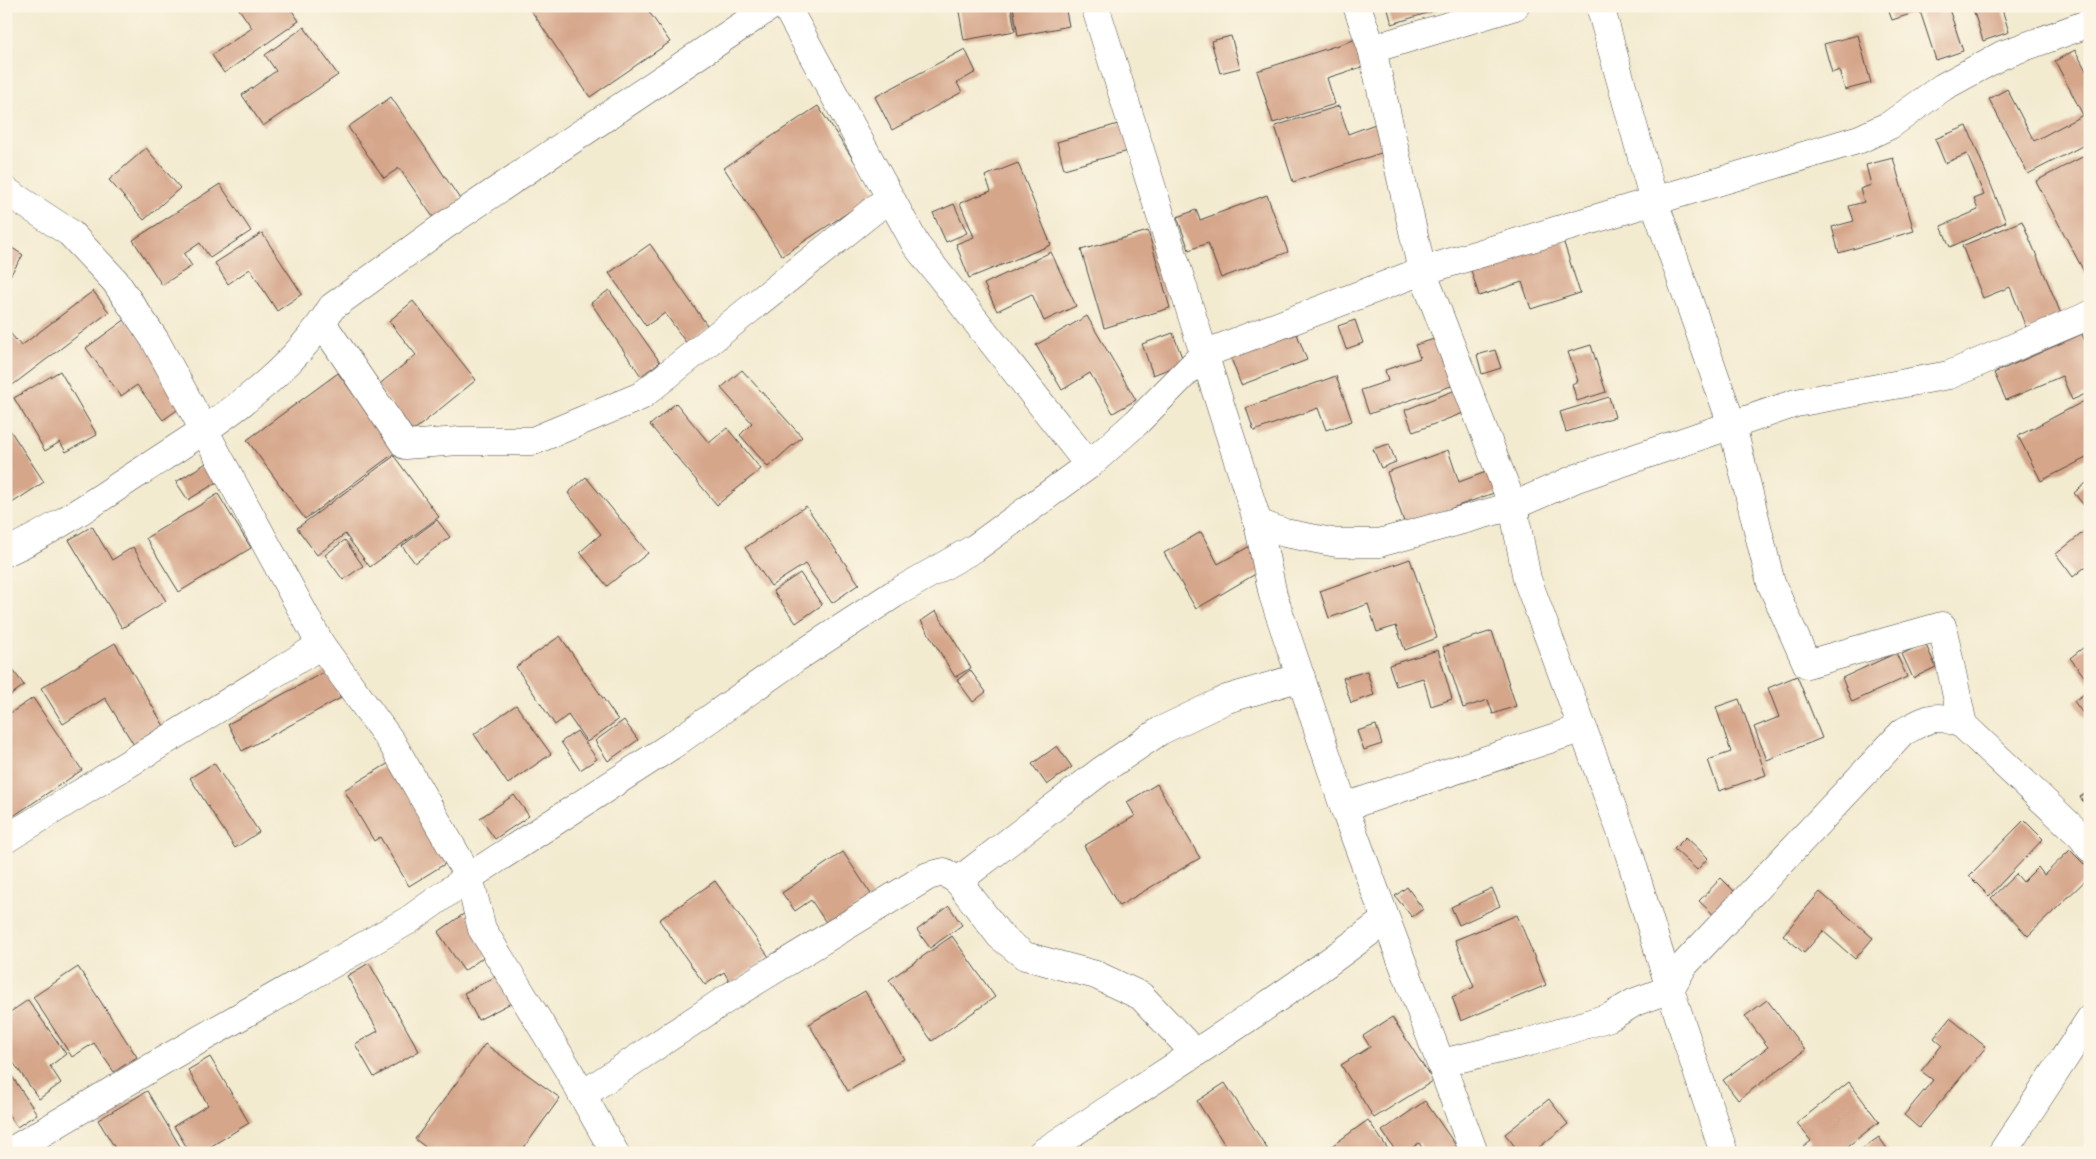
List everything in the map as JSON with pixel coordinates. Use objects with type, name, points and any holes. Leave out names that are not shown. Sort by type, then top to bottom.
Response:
[{"type":"street","points":[[6,552],[43,535],[244,402],[285,367],[322,323],[332,307],[444,226],[772,6]]},
{"type":"street","points":[[786,6],[916,245],[1089,465]]},
{"type":"street","points":[[1095,6],[1258,523],[1273,595],[1344,807],[1474,1153]]},
{"type":"street","points":[[1357,6],[1372,50],[1422,271],[1513,506],[1527,579],[1629,853],[1670,989],[1724,1153]]},
{"type":"street","points":[[1372,50],[1515,6]]},
{"type":"street","points":[[1600,6],[1654,200],[1732,425],[1771,583],[1807,664],[1942,626],[1963,725]]},
{"type":"street","points":[[8,1153],[164,1060],[379,939],[469,877],[671,746],[796,658],[894,594],[975,548],[1089,465],[1137,422],[1204,354],[1422,271],[1860,139],[1890,125],[1942,87],[2002,55],[2090,23]]},
{"type":"street","points":[[6,191],[70,234],[115,281],[155,340],[321,645],[392,743],[469,877],[482,929],[615,1153]]},
{"type":"street","points":[[322,323],[405,445],[459,440],[533,441],[641,396],[889,198]]},
{"type":"street","points":[[1258,523],[1285,533],[1337,543],[1379,543],[1513,506],[1577,478],[1796,403],[1948,375],[2090,315]]},
{"type":"street","points":[[6,839],[321,645]]},
{"type":"street","points":[[958,881],[1101,772],[1160,730],[1227,699],[1301,677]]},
{"type":"street","points":[[1441,1063],[1530,1042],[1610,1017],[1635,1002],[1670,989],[1684,965],[1903,732],[1929,718],[1947,717],[1963,725],[2082,837],[2090,848]]},
{"type":"street","points":[[1344,807],[1583,728]]},
{"type":"street","points":[[582,1095],[731,996],[928,876],[944,872],[958,881],[1000,936],[1025,956],[1096,975],[1140,996],[1194,1052]]},
{"type":"street","points":[[1042,1153],[1337,957],[1385,920]]},
{"type":"street","points":[[2002,1153],[2090,1020]]},
{"type":"building","points":[[237,6],[289,6],[299,21],[224,73],[212,55],[252,28]]},
{"type":"building","points":[[533,6],[645,6],[670,42],[590,97],[530,9]]},
{"type":"building","points":[[958,6],[1011,6],[1015,31],[964,40]]},
{"type":"building","points":[[1013,6],[1065,6],[1069,26],[1018,36]]},
{"type":"building","points":[[1387,6],[1445,6],[1446,7],[1392,24]]},
{"type":"building","points":[[1887,6],[1948,6],[1963,51],[1936,60],[1920,11],[1892,20]]},
{"type":"building","points":[[1972,6],[2001,6],[2009,32],[1983,41]]},
{"type":"building","points":[[304,27],[338,75],[263,126],[242,95],[276,71],[265,55]]},
{"type":"building","points":[[1858,35],[1871,83],[1845,90],[1839,70],[1832,73],[1824,44]]},
{"type":"building","points":[[1231,36],[1240,68],[1220,73],[1211,41]]},
{"type":"building","points":[[1357,39],[1365,66],[1327,78],[1335,104],[1273,123],[1257,71]]},
{"type":"building","points":[[965,49],[976,72],[957,83],[962,92],[892,130],[875,97]]},
{"type":"building","points":[[2075,50],[2090,78],[2090,142],[2028,174],[1989,99],[2007,89],[2034,141],[2083,115],[2055,61]]},
{"type":"building","points":[[391,97],[462,202],[435,220],[399,168],[384,178],[348,127]]},
{"type":"building","points":[[818,106],[876,194],[782,256],[724,168]]},
{"type":"building","points":[[1339,106],[1348,134],[1378,123],[1387,151],[1293,182],[1275,126]]},
{"type":"building","points":[[1125,122],[1132,150],[1064,169],[1057,142]]},
{"type":"building","points":[[1967,126],[2006,222],[1950,247],[1941,226],[1978,210],[1974,199],[1984,195],[1967,154],[1945,163],[1935,139]]},
{"type":"building","points":[[146,148],[180,188],[144,220],[109,180]]},
{"type":"building","points":[[2090,153],[2090,283],[2036,181]]},
{"type":"building","points":[[1893,158],[1914,231],[1839,253],[1832,227],[1854,221],[1849,206],[1864,202],[1860,189],[1871,185],[1866,165]]},
{"type":"building","points":[[1018,163],[1051,245],[969,278],[956,244],[974,237],[960,203],[991,191],[985,176]]},
{"type":"building","points":[[220,184],[251,231],[210,258],[200,243],[184,254],[192,266],[162,285],[133,240]]},
{"type":"building","points":[[1267,195],[1288,252],[1221,278],[1208,243],[1189,250],[1177,217],[1196,210],[1200,220]]},
{"type":"building","points":[[954,204],[967,233],[946,242],[933,213]]},
{"type":"building","points":[[2022,221],[2062,316],[2027,330],[2010,287],[1983,298],[1962,246]]},
{"type":"building","points":[[1148,231],[1170,308],[1104,328],[1081,250]]},
{"type":"building","points":[[262,233],[302,294],[277,311],[250,269],[228,284],[215,263]]},
{"type":"building","points":[[1563,240],[1580,293],[1531,309],[1522,282],[1479,296],[1471,270]]},
{"type":"building","points":[[6,244],[23,255],[6,282]]},
{"type":"building","points":[[650,244],[709,328],[687,344],[665,313],[646,326],[609,273]]},
{"type":"building","points":[[1051,252],[1076,306],[1044,321],[1032,294],[997,311],[984,284]]},
{"type":"building","points":[[609,290],[660,362],[641,376],[591,303]]},
{"type":"building","points":[[93,291],[109,312],[6,390],[6,328],[21,346]]},
{"type":"building","points":[[413,301],[476,380],[413,431],[377,386],[416,355],[389,321]]},
{"type":"building","points":[[1087,316],[1136,400],[1113,413],[1090,373],[1062,390],[1036,345]]},
{"type":"building","points":[[126,319],[187,403],[163,420],[137,385],[121,396],[86,348]]},
{"type":"building","points":[[1355,320],[1363,343],[1346,349],[1338,326]]},
{"type":"building","points":[[1173,333],[1184,363],[1153,375],[1142,344]]},
{"type":"building","points":[[1297,334],[1307,360],[1241,385],[1231,358]]},
{"type":"building","points":[[2082,334],[2090,353],[2090,392],[2072,400],[2062,376],[2006,400],[1994,373]]},
{"type":"building","points":[[1444,336],[1460,383],[1369,414],[1361,390],[1388,381],[1385,370],[1420,358],[1415,345]]},
{"type":"building","points":[[1591,345],[1606,392],[1577,401],[1572,384],[1578,381],[1568,352]]},
{"type":"building","points":[[1495,350],[1501,368],[1482,374],[1477,355]]},
{"type":"building","points":[[742,370],[802,437],[768,467],[740,435],[752,423],[721,388]]},
{"type":"building","points":[[60,371],[97,435],[66,452],[60,442],[45,451],[14,398]]},
{"type":"building","points":[[338,373],[396,452],[305,519],[247,440]]},
{"type":"building","points":[[1336,376],[1352,421],[1326,430],[1318,408],[1254,431],[1246,408]]},
{"type":"building","points":[[1458,389],[1466,412],[1413,432],[1405,410]]},
{"type":"building","points":[[1609,397],[1615,417],[1566,432],[1560,412]]},
{"type":"building","points":[[2090,398],[2090,456],[2041,481],[2018,436]]},
{"type":"building","points":[[676,403],[709,443],[727,428],[761,469],[717,505],[650,425]]},
{"type":"building","points":[[6,424],[44,482],[6,507]]},
{"type":"building","points":[[1389,444],[1396,462],[1381,468],[1373,449]]},
{"type":"building","points":[[1448,450],[1459,482],[1494,469],[1502,490],[1405,525],[1387,472]]},
{"type":"building","points":[[394,456],[439,517],[370,567],[345,534],[317,555],[297,528]]},
{"type":"building","points":[[216,457],[227,476],[188,500],[176,482]]},
{"type":"building","points":[[586,477],[648,553],[607,586],[580,552],[601,534],[568,493]]},
{"type":"building","points":[[2090,480],[2090,513],[2074,493]]},
{"type":"building","points":[[218,494],[251,548],[179,592],[146,538]]},
{"type":"building","points":[[806,506],[859,584],[832,603],[805,564],[771,586],[745,548]]},
{"type":"building","points":[[437,520],[450,537],[415,563],[402,546]]},
{"type":"building","points":[[92,526],[112,560],[133,547],[166,601],[122,628],[69,540]]},
{"type":"building","points":[[2090,527],[2090,563],[2073,577],[2056,554]]},
{"type":"building","points":[[1201,532],[1218,564],[1250,546],[1264,569],[1196,609],[1164,553]]},
{"type":"building","points":[[345,540],[363,566],[343,580],[325,555]]},
{"type":"building","points":[[1410,559],[1437,638],[1405,650],[1396,626],[1377,632],[1368,604],[1329,618],[1320,591]]},
{"type":"building","points":[[800,573],[822,605],[796,623],[773,591]]},
{"type":"building","points":[[936,611],[971,668],[955,677],[921,621]]},
{"type":"building","points":[[1492,631],[1516,706],[1493,714],[1488,700],[1463,708],[1443,647]]},
{"type":"building","points":[[560,636],[618,720],[587,742],[568,715],[555,725],[516,667]]},
{"type":"building","points":[[115,643],[164,726],[134,745],[105,698],[63,724],[41,688]]},
{"type":"building","points":[[1925,643],[1936,667],[1913,678],[1902,654]]},
{"type":"building","points":[[2088,644],[2090,647],[2090,684],[2070,658]]},
{"type":"building","points":[[1438,650],[1452,699],[1431,706],[1423,678],[1396,686],[1389,665]]},
{"type":"building","points":[[1896,653],[1907,677],[1852,702],[1842,678]]},
{"type":"building","points":[[6,661],[24,685],[6,699]]},
{"type":"building","points":[[970,670],[986,692],[973,702],[957,680]]},
{"type":"building","points":[[326,671],[341,698],[242,751],[228,724]]},
{"type":"building","points":[[1367,671],[1374,695],[1351,703],[1343,678]]},
{"type":"building","points":[[1797,676],[1822,738],[1767,760],[1754,727],[1779,717],[1768,688]]},
{"type":"building","points":[[2090,690],[2090,715],[2086,718],[2074,701]]},
{"type":"building","points":[[33,698],[82,770],[6,821],[6,716]]},
{"type":"building","points":[[1739,699],[1766,775],[1719,791],[1708,760],[1731,752],[1716,707]]},
{"type":"building","points":[[516,705],[551,754],[508,784],[474,734]]},
{"type":"building","points":[[624,720],[638,740],[608,761],[595,741]]},
{"type":"building","points":[[1376,725],[1382,744],[1364,750],[1357,731]]},
{"type":"building","points":[[577,731],[597,759],[580,770],[561,742]]},
{"type":"building","points":[[1057,746],[1072,767],[1047,785],[1032,764]]},
{"type":"building","points":[[214,763],[259,832],[235,848],[190,778]]},
{"type":"building","points":[[389,763],[448,862],[409,886],[380,837],[374,841],[344,790]]},
{"type":"building","points":[[1157,784],[1200,858],[1119,906],[1084,846],[1135,816],[1127,802]]},
{"type":"building","points":[[2090,790],[2090,811],[2080,797]]},
{"type":"building","points":[[514,795],[529,816],[495,839],[480,818]]},
{"type":"building","points":[[2024,820],[2043,839],[1989,896],[1969,876]]},
{"type":"building","points":[[1686,837],[1708,858],[1697,870],[1674,849]]},
{"type":"building","points":[[2070,850],[2090,870],[2090,876],[2028,936],[1991,898],[2016,874],[2023,882],[2038,867],[2044,875]]},
{"type":"building","points":[[843,852],[873,897],[829,927],[811,900],[795,911],[782,893]]},
{"type":"building","points":[[1721,878],[1737,894],[1716,917],[1699,901]]},
{"type":"building","points":[[715,881],[769,957],[731,984],[724,972],[705,985],[659,920]]},
{"type":"building","points":[[1407,887],[1423,909],[1412,917],[1395,896]]},
{"type":"building","points":[[1492,888],[1500,906],[1459,925],[1451,907]]},
{"type":"building","points":[[1820,892],[1873,938],[1855,959],[1823,931],[1804,953],[1783,935]]},
{"type":"building","points":[[949,906],[962,925],[930,948],[917,930]]},
{"type":"building","points":[[465,913],[492,951],[464,971],[438,932]]},
{"type":"building","points":[[1517,915],[1546,985],[1461,1021],[1452,997],[1474,987],[1455,940]]},
{"type":"building","points":[[952,936],[995,997],[932,1041],[889,980]]},
{"type":"building","points":[[369,963],[419,1051],[374,1077],[355,1044],[378,1031],[347,976]]},
{"type":"building","points":[[78,967],[137,1057],[114,1072],[94,1043],[72,1057],[33,997]]},
{"type":"building","points":[[499,975],[513,1002],[478,1020],[464,993]]},
{"type":"building","points":[[865,991],[904,1059],[848,1091],[809,1024]]},
{"type":"building","points":[[28,1000],[66,1054],[50,1066],[61,1083],[39,1099],[6,1052],[6,1015]]},
{"type":"building","points":[[1767,1000],[1805,1050],[1738,1100],[1723,1080],[1768,1047],[1745,1016]]},
{"type":"building","points":[[1392,1017],[1433,1081],[1374,1118],[1341,1065],[1370,1047],[1363,1036]]},
{"type":"building","points":[[1950,1018],[1986,1047],[1919,1128],[1904,1115],[1933,1080],[1921,1071],[1942,1045],[1934,1038]]},
{"type":"building","points":[[485,1044],[560,1098],[520,1153],[433,1153],[415,1139]]},
{"type":"building","points":[[210,1057],[249,1123],[200,1153],[190,1153],[174,1126],[208,1105],[188,1070]]},
{"type":"building","points":[[6,1067],[37,1114],[17,1127],[6,1111]]},
{"type":"building","points":[[1849,1082],[1879,1122],[1839,1153],[1796,1153],[1811,1141],[1797,1123]]},
{"type":"building","points":[[1225,1083],[1270,1153],[1230,1153],[1197,1101]]},
{"type":"building","points":[[147,1091],[184,1153],[118,1153],[98,1120]]},
{"type":"building","points":[[1549,1099],[1568,1124],[1532,1153],[1520,1153],[1505,1134]]},
{"type":"building","points":[[1425,1101],[1461,1153],[1425,1153],[1419,1143],[1405,1153],[1397,1153],[1382,1131]]},
{"type":"building","points":[[1368,1120],[1391,1153],[1322,1153]]},
{"type":"building","points":[[1879,1137],[1890,1153],[1856,1153]]}]
